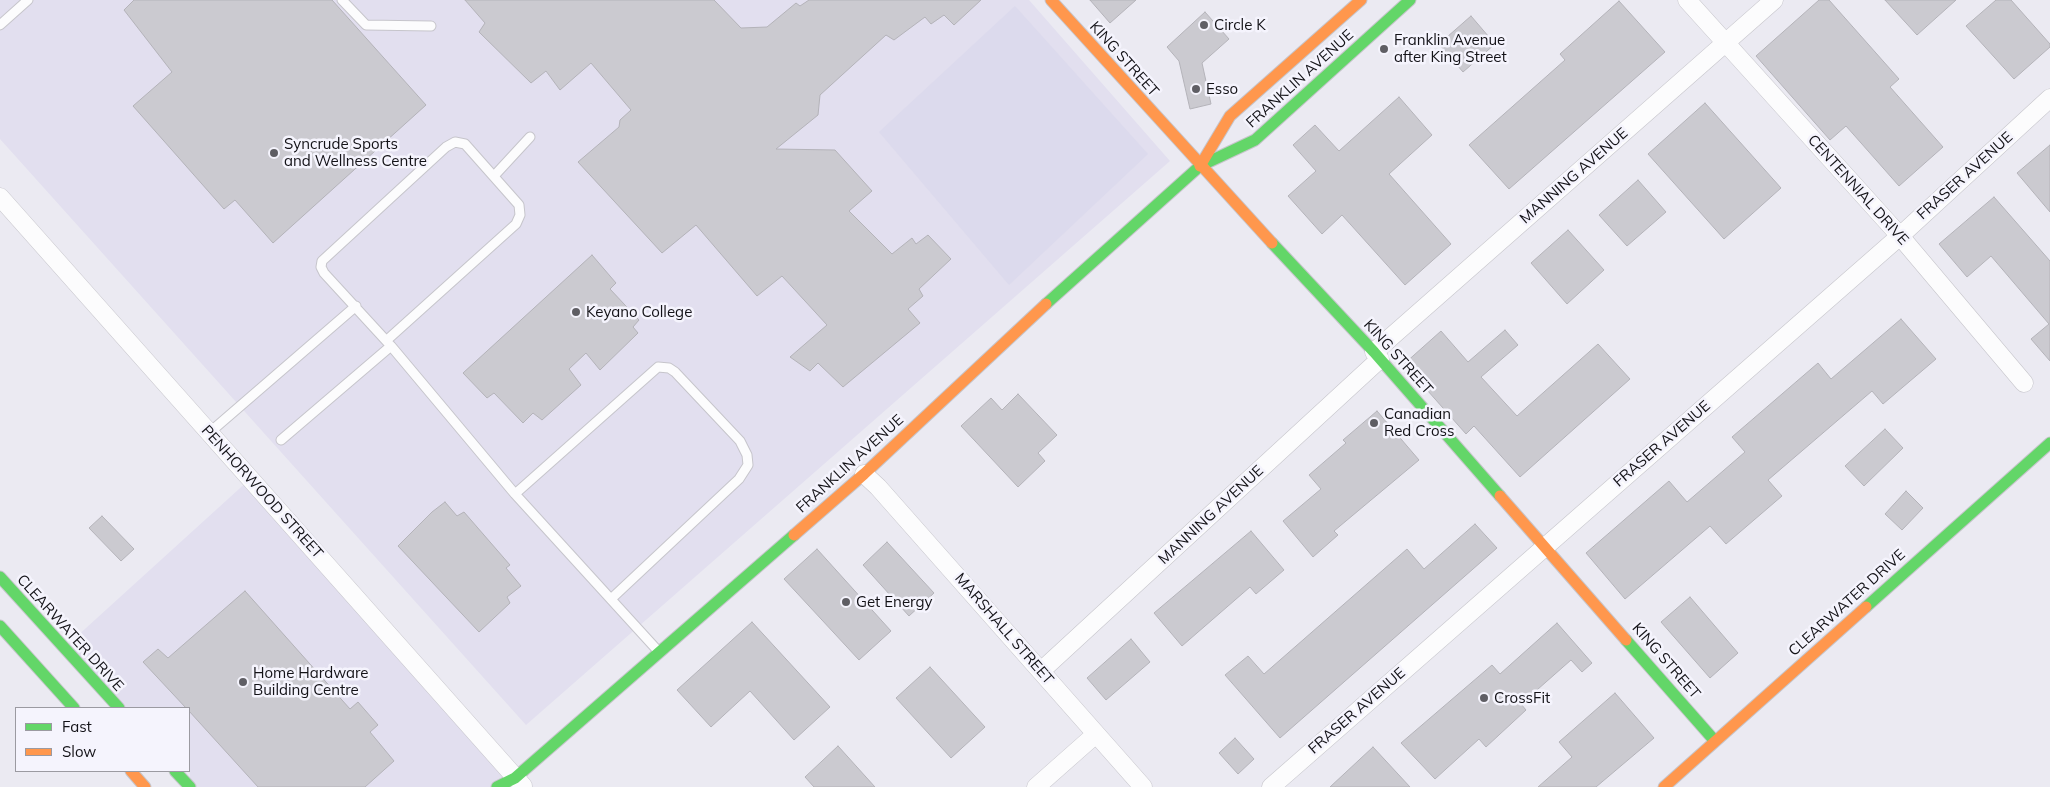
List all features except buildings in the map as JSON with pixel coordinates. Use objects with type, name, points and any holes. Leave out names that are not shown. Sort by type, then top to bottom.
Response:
[{"type":"main road","name":"KING STREET","points":[[1051,0],[1200,166],[1377,355],[1714,740]]},
{"type":"main road","name":"FRANKLIN AVENUE","points":[[497,787],[517,784],[659,652],[864,474],[1200,166],[1230,116],[1361,0]]},
{"type":"main road","name":"FRANKLIN AVENUE","points":[[1200,166],[1255,140],[1410,0]]},
{"type":"main road","name":"CLEARWATER DRIVE","points":[[1664,787],[1714,740],[2050,443]]},
{"type":"main road","name":"CLEARWATER DRIVE","points":[[0,578],[118,707]]},
{"type":"main road","points":[[0,626],[73,707]]},
{"type":"main road","points":[[132,772],[145,787]]},
{"type":"main road","points":[[176,772],[190,787]]},
{"type":"street","name":"CENTENNIAL DRIVE","points":[[1687,0],[1900,236],[2024,383]]},
{"type":"street","name":"MANNING AVENUE","points":[[1041,671],[1377,355],[1774,0]]},
{"type":"street","name":"FRASER AVENUE","points":[[1271,787],[1900,236],[2050,98]]},
{"type":"street","name":"PENHORWOOD STREET","points":[[0,197],[517,784]]},
{"type":"street","name":"MARSHALL STREET","points":[[864,474],[878,487],[1143,787]]},
{"type":"street","points":[[1036,787],[1096,734]]},
{"type":"lane","points":[[0,25],[28,0]]},
{"type":"lane","points":[[342,0],[366,25],[431,26]]},
{"type":"lane","points":[[494,176],[530,137]]},
{"type":"lane","points":[[281,440],[389,343],[516,224],[520,215],[519,205],[465,144],[455,142],[446,146],[322,261],[324,273],[389,343],[515,494],[659,652]]},
{"type":"lane","points":[[209,433],[356,306]]},
{"type":"lane","points":[[515,494],[658,367],[669,368],[674,372],[740,441],[747,456],[748,465],[739,479],[611,599]]},
{"type":"shaded area","name":"Keyano College","points":[[0,0],[1029,0],[1170,161],[526,725],[0,139]]},
{"type":"shaded area","points":[[1015,6],[1148,154],[1009,285],[879,132]]},
{"type":"shaded area","points":[[250,479],[515,778],[497,787],[190,787],[190,707],[118,707],[64,648]]},
{"type":"traffic: fast","points":[[1046,304],[1200,166],[1255,140],[1410,0]]},
{"type":"traffic: fast","points":[[1272,243],[1374,352],[1500,496]]},
{"type":"traffic: fast","points":[[1866,607],[2050,443]]},
{"type":"traffic: fast","points":[[497,787],[515,778],[794,535]]},
{"type":"traffic: fast","points":[[0,577],[118,707]]},
{"type":"traffic: fast","points":[[0,626],[73,707]]},
{"type":"traffic: fast","points":[[1626,640],[1714,740]]},
{"type":"traffic: fast","points":[[176,772],[190,787]]},
{"type":"traffic: slow","points":[[1051,0],[1272,243]]},
{"type":"traffic: slow","points":[[1200,166],[1230,116],[1361,0]]},
{"type":"traffic: slow","points":[[794,535],[864,474],[1046,304]]},
{"type":"traffic: slow","points":[[1500,496],[1626,640]]},
{"type":"traffic: slow","points":[[1664,787],[1866,607]]},
{"type":"traffic: slow","points":[[132,772],[145,787]]},
{"type":"place","name":"Circle K","points":[[1204,25]]},
{"type":"place","name":"Franklin Avenue after King Street","points":[[1384,49]]},
{"type":"place","name":"Esso","points":[[1196,89]]},
{"type":"place","name":"Syncrude Sports and Wellness Centre","points":[[274,153]]},
{"type":"place","name":"Keyano College","points":[[576,312]]},
{"type":"place","name":"Canadian Red Cross","points":[[1374,423]]},
{"type":"place","name":"Get Energy","points":[[846,602]]},
{"type":"place","name":"Home Hardware Building Centre","points":[[243,682]]},
{"type":"place","name":"CrossFit","points":[[1484,698]]}]
